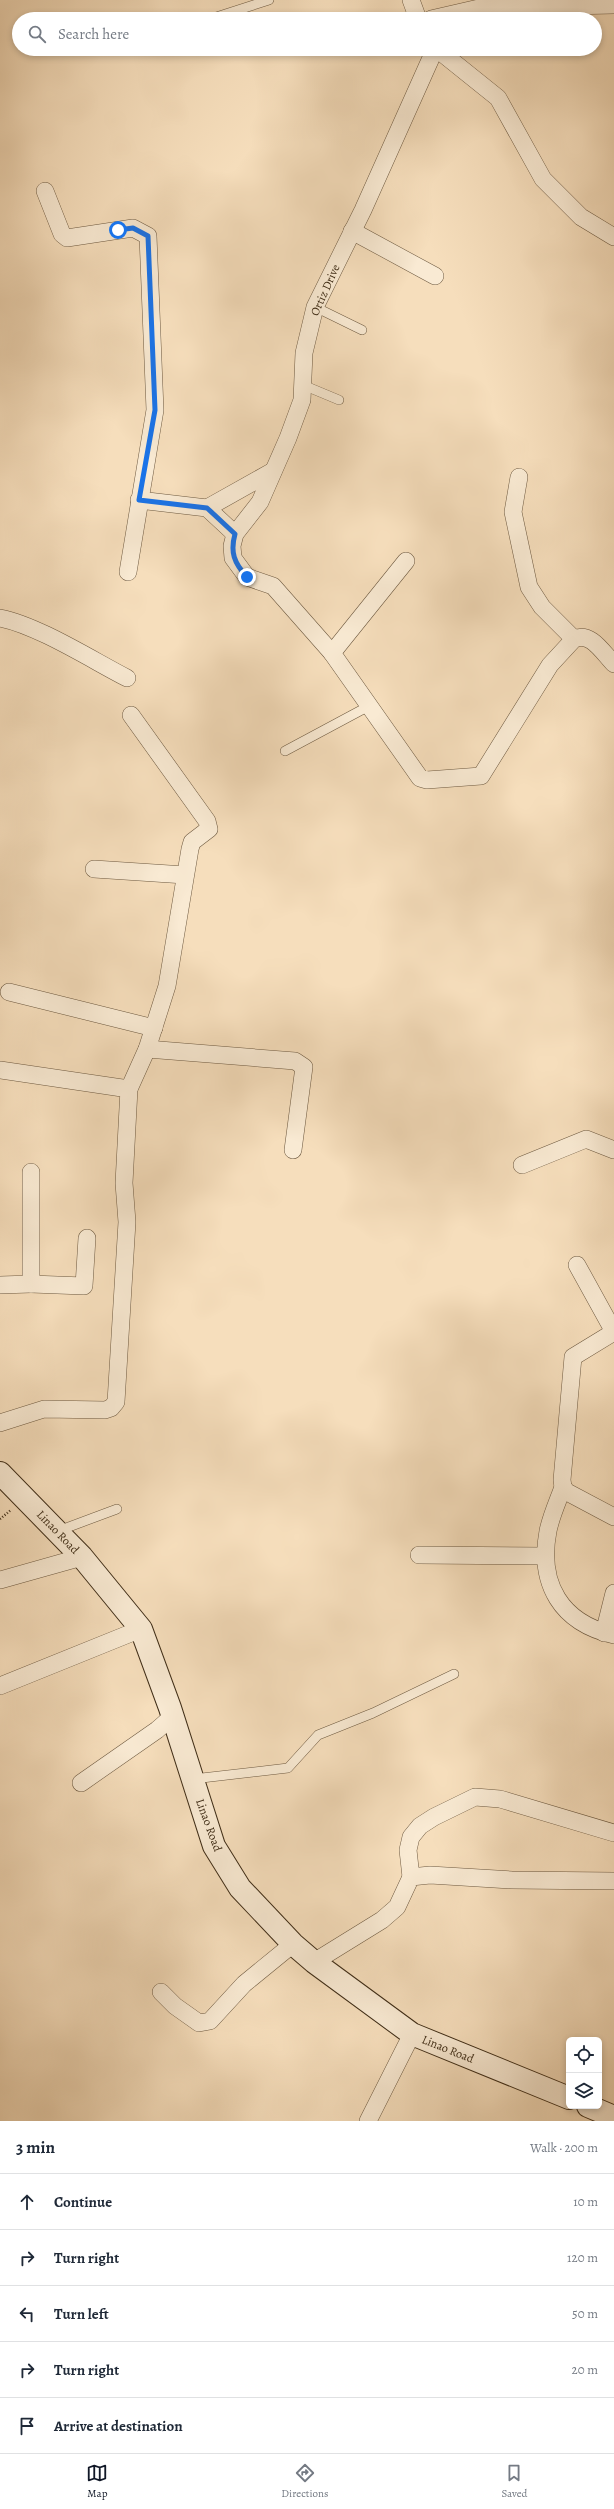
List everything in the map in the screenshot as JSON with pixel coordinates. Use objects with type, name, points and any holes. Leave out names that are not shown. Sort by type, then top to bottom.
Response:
[{"type":"street","points":[[411,0],[415,12]]},
{"type":"street","points":[[462,12],[479,8],[614,5]]},
{"type":"street","name":"Ortiz Drive","points":[[238,530],[260,502],[302,400],[304,353],[315,307],[352,231],[433,56]]},
{"type":"street","points":[[445,56],[498,98],[543,179],[581,217],[614,237]]},
{"type":"street","points":[[45,191],[62,234],[67,238],[133,228],[148,236],[155,410],[128,572]]},
{"type":"street","points":[[352,231],[435,276]]},
{"type":"street","points":[[207,508],[273,471]]},
{"type":"street","points":[[519,477],[513,512],[529,587],[542,607],[574,639]]},
{"type":"street","points":[[239,491],[238,530],[232,546],[233,558],[238,567],[247,577],[273,586],[332,653],[420,778],[426,780],[481,776],[550,665],[574,639],[579,636],[589,638],[614,664]]},
{"type":"street","points":[[139,500],[207,508],[238,530]]},
{"type":"street","points":[[332,653],[406,561]]},
{"type":"street","points":[[0,618],[9,620],[56,641],[126,678]]},
{"type":"street","points":[[0,1423],[44,1409],[105,1410],[111,1408],[116,1402],[127,1222],[124,1183],[129,1089],[147,1049],[167,986],[185,875],[192,842],[207,831],[208,821],[131,715]]},
{"type":"street","points":[[94,869],[185,875]]},
{"type":"street","points":[[9,992],[154,1028]]},
{"type":"street","points":[[147,1049],[295,1061],[302,1064],[304,1067],[293,1150]]},
{"type":"street","points":[[0,1070],[129,1089]]},
{"type":"street","points":[[522,1165],[586,1139],[614,1150]]},
{"type":"street","points":[[31,1172],[31,1284]]},
{"type":"street","points":[[0,1286],[31,1284],[84,1286],[87,1238]]},
{"type":"street","points":[[577,1265],[614,1332],[573,1357],[563,1487],[548,1530],[545,1556],[554,1598],[577,1621],[609,1634],[614,1593]]},
{"type":"street","name":"Linao Road","points":[[0,1473],[82,1557],[141,1629],[173,1716],[214,1846],[240,1888],[293,1944],[314,1962],[412,2034],[566,2097]]},
{"type":"street","points":[[563,1487],[614,1517]]},
{"type":"street","points":[[419,1555],[545,1556]]},
{"type":"street","points":[[0,1580],[82,1557]]},
{"type":"street","points":[[0,1686],[141,1629]]},
{"type":"street","points":[[81,1783],[157,1730],[173,1716]]},
{"type":"street","points":[[314,1962],[382,1920],[397,1907],[411,1877],[408,1850],[411,1837],[420,1826],[434,1817],[475,1797],[500,1799],[614,1833]]},
{"type":"street","points":[[411,1877],[430,1875],[512,1880],[614,1881]]},
{"type":"street","points":[[161,1992],[175,2006],[200,2023],[210,2021],[244,1984],[293,1944]]},
{"type":"street","points":[[368,2121],[412,2034]]},
{"type":"street","points":[[594,2109],[614,2119]]},
{"type":"lane","points":[[232,12],[269,0]]},
{"type":"lane","points":[[315,307],[362,330]]},
{"type":"lane","points":[[303,385],[339,400]]},
{"type":"lane","points":[[285,751],[369,706]]},
{"type":"lane","points":[[57,1532],[117,1509]]},
{"type":"lane","points":[[193,1779],[288,1768],[318,1735],[373,1713],[454,1674]]},
{"type":"route","points":[[118,230],[133,228],[144,232],[148,236],[155,410],[139,500],[207,508],[235,534],[232,546],[233,558],[238,567],[247,577]]}]
